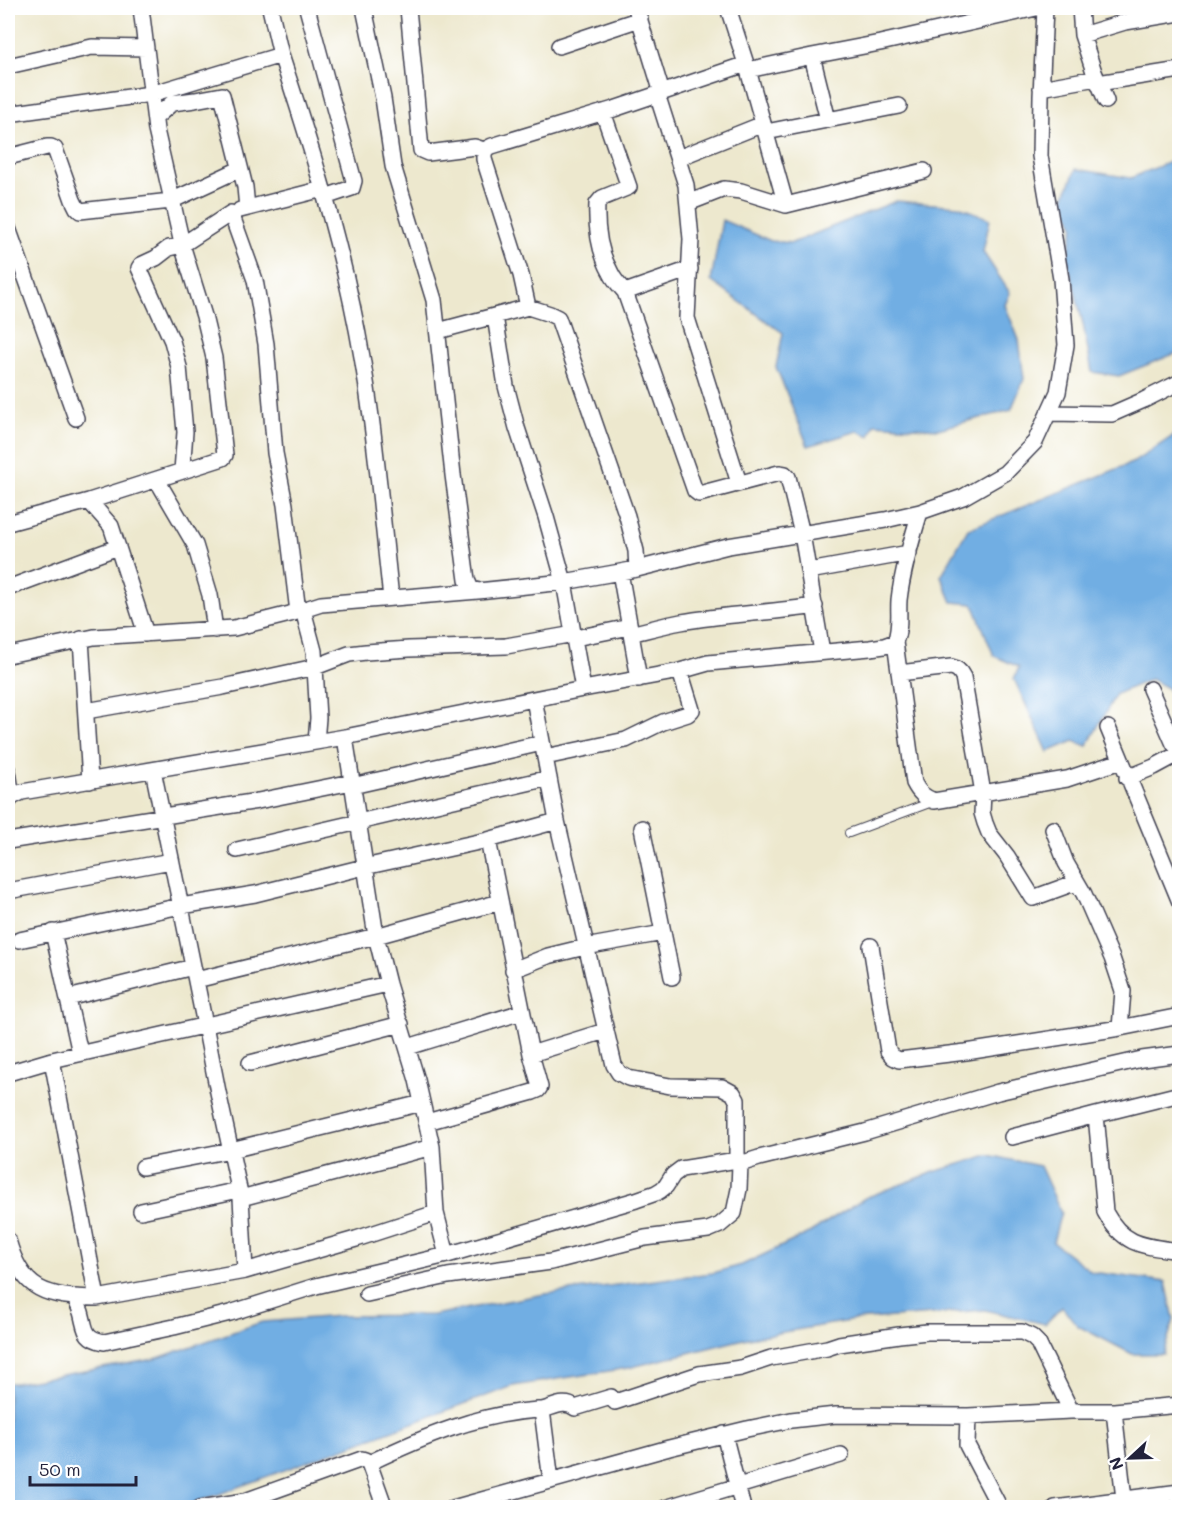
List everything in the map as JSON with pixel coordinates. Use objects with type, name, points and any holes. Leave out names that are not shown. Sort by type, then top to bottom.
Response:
[{"type":"street","points":[[8,523],[89,501],[223,458],[225,455],[214,358],[171,201],[151,94],[141,8]]},
{"type":"street","points":[[270,8],[281,55],[324,193],[352,305],[369,395],[391,598]]},
{"type":"street","points":[[182,471],[185,432],[179,367],[162,316],[139,268],[170,248],[182,245],[231,213],[352,188],[354,181],[307,8]]},
{"type":"street","points":[[364,8],[383,98],[393,166],[434,300],[467,580],[471,589],[478,591]]},
{"type":"street","points":[[408,8],[421,150],[428,153],[475,147],[484,150],[747,67],[880,43],[1036,8]]},
{"type":"street","points":[[728,8],[786,206]]},
{"type":"street","points":[[8,656],[94,637],[234,628],[321,604],[564,582],[637,569],[728,546],[920,513],[963,497],[1005,472],[1035,442],[1058,392],[1066,345],[1061,279],[1040,156],[1045,8]]},
{"type":"street","points":[[1080,8],[1082,35],[1106,101]]},
{"type":"street","points":[[559,46],[638,13],[686,185],[691,238],[687,318],[739,483]]},
{"type":"street","points":[[1082,35],[1125,22],[1179,13]]},
{"type":"street","points":[[8,66],[92,47],[146,48]]},
{"type":"street","points":[[8,114],[151,94],[281,55]]},
{"type":"street","points":[[812,56],[828,120]]},
{"type":"street","points":[[1041,88],[1179,70]]},
{"type":"street","points":[[155,118],[172,103],[222,95],[245,187],[247,208]]},
{"type":"street","points":[[678,158],[764,128],[828,120],[899,106]]},
{"type":"street","points":[[603,112],[629,186],[627,189],[602,198],[597,204],[599,241],[612,275],[626,292],[695,491],[699,494],[779,473],[788,477],[802,534],[822,652]]},
{"type":"street","points":[[8,157],[47,147],[55,149],[76,208],[80,212],[171,201],[240,169]]},
{"type":"street","points":[[484,150],[484,159],[521,275],[528,308]]},
{"type":"street","points":[[688,203],[724,189],[741,191],[786,206],[924,171]]},
{"type":"street","points":[[231,213],[255,280],[266,344],[275,453],[300,611],[314,651],[318,718],[316,742]]},
{"type":"street","points":[[8,228],[76,418]]},
{"type":"street","points":[[626,292],[690,269]]},
{"type":"street","points":[[438,331],[528,308],[558,318],[627,516],[636,551],[637,569]]},
{"type":"street","points":[[495,316],[506,386],[564,582],[584,689]]},
{"type":"street","points":[[1048,413],[1112,414],[1179,382]]},
{"type":"street","points":[[156,480],[195,545],[210,595],[215,630]]},
{"type":"street","points":[[89,501],[111,526],[146,634]]},
{"type":"street","points":[[920,513],[899,599],[898,634],[895,642],[914,783],[917,789],[924,797],[934,801],[1067,779],[1121,761]]},
{"type":"street","points":[[8,588],[118,547]]},
{"type":"street","points":[[809,571],[909,553]]},
{"type":"street","points":[[620,572],[639,679]]},
{"type":"street","points":[[86,711],[223,687],[315,667],[349,654],[506,646],[815,606]]},
{"type":"street","points":[[81,639],[90,781]]},
{"type":"street","points":[[8,771],[10,799],[22,792],[345,737],[680,671],[708,663],[884,646],[895,642]]},
{"type":"street","points":[[899,673],[951,667],[961,672],[983,793],[982,813],[989,833],[1007,856],[1031,895],[1036,898],[1077,882]]},
{"type":"street","points":[[8,841],[258,801],[544,750],[626,740],[663,722],[688,714],[692,710],[680,671]]},
{"type":"street","points":[[1127,778],[1154,767],[1179,752],[1150,689]]},
{"type":"street","points":[[367,1294],[448,1276],[551,1262],[645,1238],[708,1230],[720,1225],[734,1213],[739,1189],[737,1100],[733,1093],[722,1087],[670,1086],[628,1078],[619,1073],[614,1065],[557,821],[534,699]]},
{"type":"street","points":[[1108,728],[1179,902]]},
{"type":"street","points":[[345,737],[376,936],[427,1122],[432,1147],[436,1214],[447,1255]]},
{"type":"street","points":[[153,770],[240,1194],[245,1271]]},
{"type":"street","points":[[237,850],[549,778]]},
{"type":"street","points":[[19,940],[181,906],[255,894],[488,840],[557,821]]},
{"type":"street","points":[[642,828],[672,977]]},
{"type":"street","points":[[1053,829],[1066,862],[1084,894],[1112,958],[1123,992],[1120,1028]]},
{"type":"street","points":[[427,1122],[538,1090],[540,1087],[522,1012],[488,840]]},
{"type":"street","points":[[8,891],[171,861]]},
{"type":"street","points":[[68,998],[376,936],[500,902]]},
{"type":"street","points":[[53,932],[80,1053]]},
{"type":"street","points":[[513,969],[548,956],[585,947],[663,933]]},
{"type":"street","points":[[871,946],[888,1051],[899,1060],[1120,1028],[1179,1016]]},
{"type":"street","points":[[8,1073],[80,1053],[388,984]]},
{"type":"street","points":[[408,1047],[522,1012]]},
{"type":"street","points":[[250,1062],[401,1024]]},
{"type":"street","points":[[531,1054],[605,1031]]},
{"type":"street","points":[[75,1298],[86,1332],[95,1340],[104,1342],[174,1327],[230,1313],[316,1286],[447,1255],[656,1193],[666,1186],[672,1175],[681,1169],[759,1158],[865,1132],[998,1092],[1142,1059],[1177,1055]]},
{"type":"street","points":[[52,1060],[97,1298]]},
{"type":"street","points":[[1012,1137],[1179,1094]]},
{"type":"street","points":[[143,1167],[231,1150],[422,1104]]},
{"type":"street","points":[[1096,1115],[1105,1212],[1109,1220],[1128,1240],[1142,1245],[1179,1251]]},
{"type":"street","points":[[141,1211],[240,1194],[432,1147]]},
{"type":"street","points":[[8,1240],[18,1269],[30,1283],[48,1293],[75,1298],[97,1298],[245,1271],[436,1214]]},
{"type":"street","points":[[369,1463],[453,1426],[500,1414],[542,1410],[564,1403],[575,1408],[610,1397],[615,1402],[699,1374],[741,1368],[771,1358],[839,1344],[927,1332],[1001,1331],[1022,1332],[1032,1336],[1038,1343],[1071,1412]]},
{"type":"street","points":[[453,1508],[724,1434],[791,1420],[836,1416],[968,1416],[1114,1411],[1179,1405]]},
{"type":"street","points":[[542,1410],[551,1481]]},
{"type":"street","points":[[1114,1411],[1124,1503]]},
{"type":"street","points":[[968,1416],[967,1445],[1000,1508]]},
{"type":"street","points":[[724,1434],[743,1508]]},
{"type":"street","points":[[665,1508],[841,1455]]},
{"type":"street","points":[[200,1508],[244,1501],[362,1459],[369,1463],[385,1508]]},
{"type":"street","points":[[1055,1508],[1124,1503],[1179,1492]]},
{"type":"lane","points":[[849,833],[934,801]]},
{"type":"water","points":[[1179,158],[1179,352],[1119,376],[1092,372],[1067,259],[1074,226],[1063,200],[1076,169],[1131,178]]},
{"type":"water","points":[[896,201],[959,206],[990,219],[983,252],[1010,293],[1005,305],[1019,340],[1024,379],[1011,410],[938,429],[875,424],[870,436],[858,431],[808,446],[776,367],[783,333],[711,281],[722,220],[771,241],[792,243]]},
{"type":"water","points":[[1179,432],[1179,703],[1167,688],[1151,679],[1116,694],[1087,746],[1074,741],[1048,752],[1014,679],[1019,667],[994,656],[973,604],[952,602],[941,576],[968,529],[1134,462]]},
{"type":"water","points":[[988,1155],[1040,1166],[1061,1212],[1053,1242],[1092,1272],[1166,1282],[1174,1319],[1163,1354],[1132,1354],[1078,1326],[1062,1307],[1045,1324],[985,1310],[855,1320],[748,1338],[628,1368],[513,1386],[184,1507],[8,1508],[8,1383],[155,1359],[262,1322],[339,1316],[433,1315],[545,1294],[712,1273],[742,1265],[809,1233],[865,1198]]}]
